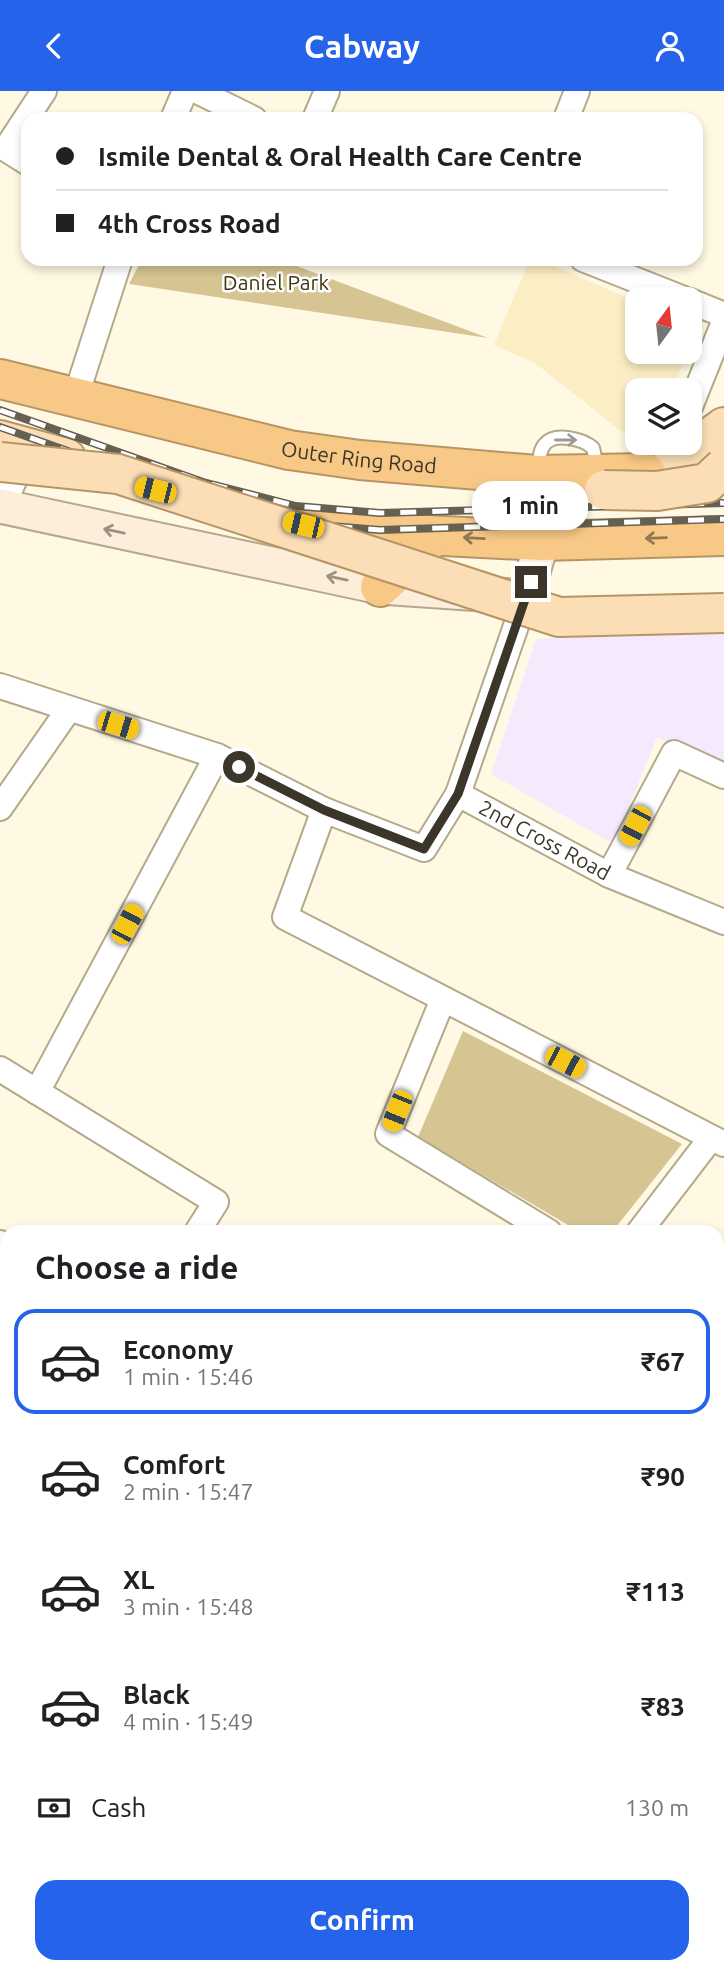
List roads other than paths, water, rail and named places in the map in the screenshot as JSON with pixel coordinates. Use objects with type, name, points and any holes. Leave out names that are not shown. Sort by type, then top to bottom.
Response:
[{"type":"highway","name":"Outer Ring Road","points":[[0,379],[289,450],[360,460],[601,482],[669,458],[724,473]]},
{"type":"highway","points":[[6,451],[133,485],[328,530],[542,541],[724,536]]},
{"type":"highway","points":[[380,587],[435,536]]},
{"type":"main road","points":[[0,390],[307,465],[479,488],[601,482],[657,491],[707,483],[724,465]]},
{"type":"main road","points":[[669,458],[724,427]]},
{"type":"main road","points":[[6,451],[118,474],[559,617],[724,613]]},
{"type":"street","points":[[30,112],[44,91]]},
{"type":"street","points":[[176,112],[185,91]]},
{"type":"street","points":[[197,91],[240,112]]},
{"type":"street","points":[[319,112],[327,91]]},
{"type":"street","points":[[569,112],[577,91]]},
{"type":"street","points":[[21,126],[6,149],[21,159]]},
{"type":"street","points":[[75,399],[118,266]]},
{"type":"street","points":[[601,266],[654,287]]},
{"type":"street","points":[[702,307],[724,315]]},
{"type":"street","points":[[702,378],[724,322]]},
{"type":"street","points":[[6,451],[1,508],[380,587],[589,600],[724,596]]},
{"type":"street","points":[[669,458],[724,465]]},
{"type":"street","points":[[458,794],[526,597],[542,541]]},
{"type":"street","name":"2nd Cross Road","points":[[0,686],[217,756],[324,810],[424,849],[458,794],[609,875],[724,922]]},
{"type":"street","points":[[0,808],[69,709]]},
{"type":"street","points":[[609,875],[674,753],[724,776]]},
{"type":"street","points":[[37,1092],[217,756]]},
{"type":"street","points":[[324,810],[285,917],[718,1141],[645,1225]]},
{"type":"street","points":[[443,999],[388,1134],[538,1225]]},
{"type":"street","points":[[0,1069],[216,1202],[201,1225]]},
{"type":"railway","points":[[0,410],[203,482],[296,506],[380,513],[724,503]]},
{"type":"railway","points":[[0,427],[198,497],[293,523],[380,530],[724,519]]},
{"type":"park label","name":"Daniel Park","points":[[276,283]]}]
